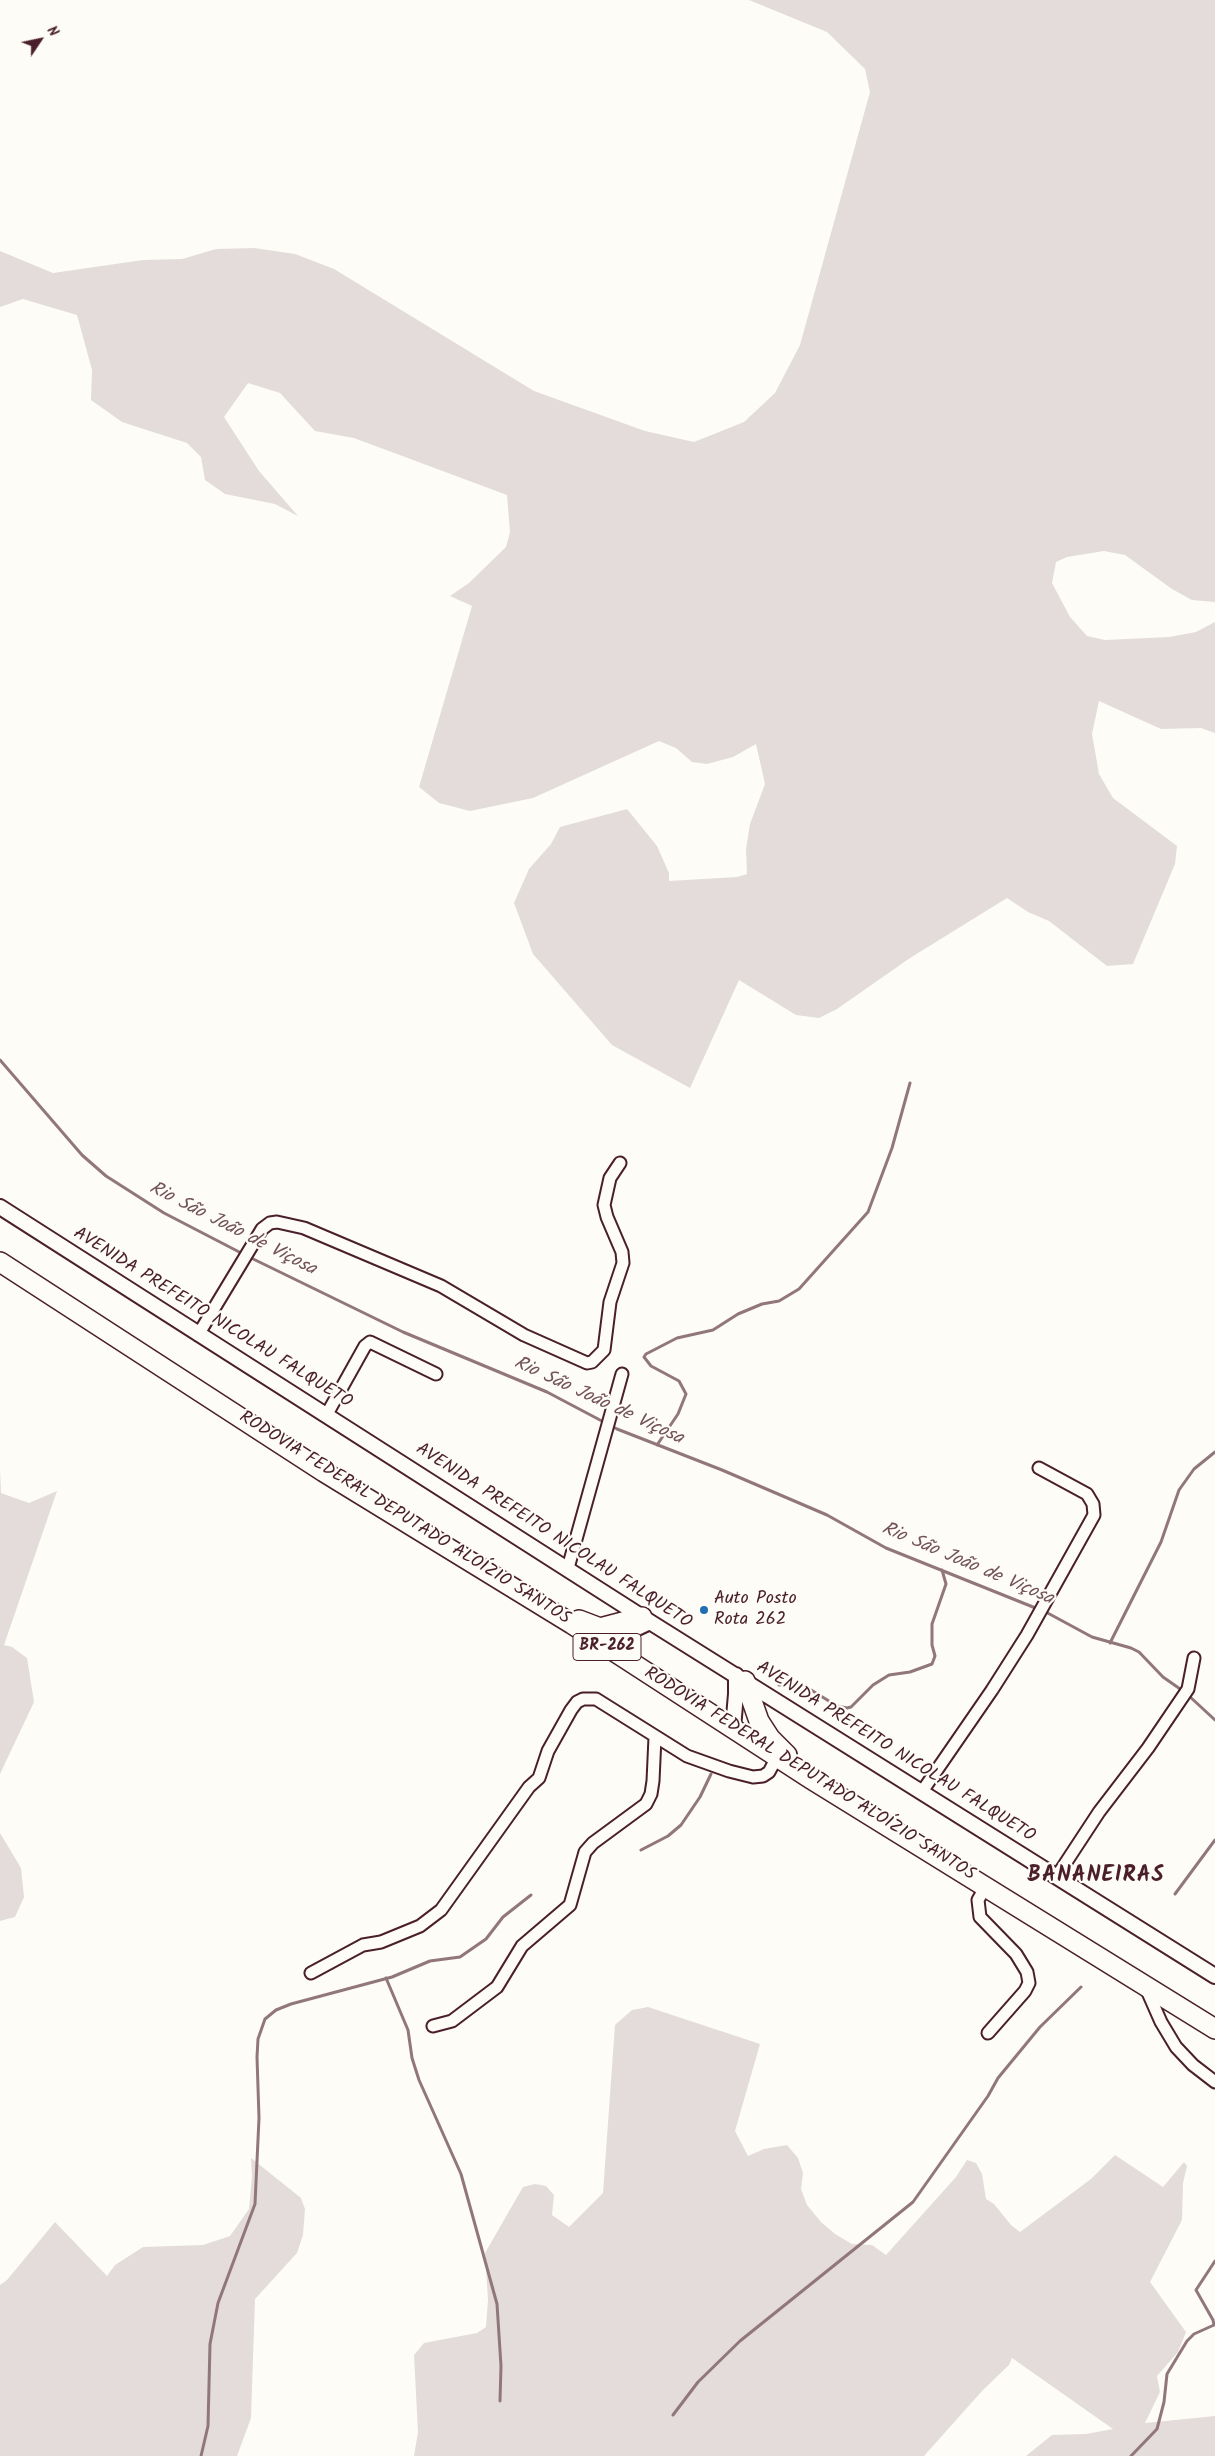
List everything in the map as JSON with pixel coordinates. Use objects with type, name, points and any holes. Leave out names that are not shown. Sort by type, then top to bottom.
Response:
[{"type":"highway","name":"RODOVIA FEDERAL DEPUTADO ALOÍZIO SANTOS","points":[[0,1262],[324,1472],[531,1598],[810,1778],[1215,2029]]},
{"type":"highway","points":[[531,1598],[600,1628],[646,1620]]},
{"type":"highway","points":[[740,1678],[758,1721],[770,1738],[810,1778]]},
{"type":"street","points":[[198,1335],[262,1229],[270,1223],[289,1224],[304,1228],[441,1286],[478,1310],[524,1335],[587,1363],[592,1362],[604,1350],[610,1302],[623,1263],[622,1252],[604,1205],[610,1178],[620,1163]]},
{"type":"street","name":"AVENIDA PREFEITO NICOLAU FALQUETO","points":[[0,1207],[198,1335],[327,1414],[568,1568],[646,1620],[1215,1976]]},
{"type":"street","points":[[327,1414],[365,1346],[370,1342],[436,1374]]},
{"type":"street","points":[[568,1568],[622,1374]]},
{"type":"street","points":[[921,1793],[992,1690],[1036,1618],[1094,1515],[1094,1504],[1087,1494],[1039,1468]]},
{"type":"street","points":[[603,1644],[646,1620]]},
{"type":"street","points":[[1057,1876],[1099,1812],[1148,1748],[1188,1689],[1194,1658]]},
{"type":"street","points":[[733,1728],[736,1694],[740,1678]]},
{"type":"street","points":[[311,1973],[363,1945],[381,1942],[420,1926],[441,1910],[529,1787],[539,1778],[548,1751],[577,1702],[589,1698],[596,1699],[687,1756],[753,1776],[763,1776],[769,1772],[777,1756]]},
{"type":"street","points":[[433,2026],[452,2021],[497,1987],[522,1946],[570,1905],[585,1852],[593,1843],[646,1804],[651,1794],[656,1762],[655,1737]]},
{"type":"street","points":[[986,1886],[978,1900],[980,1917],[1016,1954],[1027,1972],[1029,1983],[1025,1991],[988,2033]]},
{"type":"street","points":[[1145,1986],[1161,2022],[1176,2047],[1193,2065],[1215,2082]]},
{"type":"shaded area","points":[[749,0],[1215,0],[1215,602],[1192,600],[1172,589],[1125,555],[1104,551],[1067,557],[1056,562],[1052,583],[1070,617],[1087,636],[1105,640],[1169,637],[1196,632],[1215,622],[1215,733],[1201,728],[1161,729],[1099,701],[1092,734],[1099,774],[1113,798],[1177,846],[1175,864],[1133,964],[1107,966],[1049,921],[1028,912],[1007,898],[910,958],[837,1009],[819,1018],[796,1015],[739,980],[690,1088],[612,1045],[533,954],[514,903],[529,869],[551,844],[560,827],[627,809],[657,846],[669,873],[669,881],[737,877],[747,874],[746,849],[750,824],[765,784],[756,744],[733,757],[707,764],[692,762],[676,748],[659,741],[533,798],[470,811],[439,803],[419,787],[472,606],[450,596],[469,583],[506,547],[510,532],[507,495],[354,438],[315,431],[280,393],[248,383],[224,417],[259,471],[298,516],[275,504],[225,494],[205,480],[201,457],[187,443],[122,422],[91,400],[92,370],[77,315],[23,299],[0,307],[0,251],[53,273],[143,260],[182,259],[216,249],[254,248],[295,254],[334,269],[534,391],[645,431],[694,442],[744,422],[775,393],[800,345],[870,92],[865,69],[827,32]]},
{"type":"shaded area","points":[[0,1468],[1,1493],[29,1503],[57,1491],[4,1645],[12,1647],[27,1658],[34,1702],[0,1774]]},
{"type":"shaded area","points":[[0,1833],[21,1868],[24,1897],[15,1917],[0,1921]]},
{"type":"shaded area","points":[[648,2007],[760,2044],[735,2131],[748,2156],[764,2149],[787,2145],[798,2158],[803,2173],[801,2189],[807,2205],[821,2222],[835,2234],[852,2244],[872,2245],[886,2255],[956,2177],[967,2160],[976,2163],[982,2174],[986,2199],[994,2204],[1011,2225],[1020,2232],[1091,2179],[1115,2155],[1163,2187],[1184,2162],[1187,2166],[1183,2183],[1182,2220],[1150,2282],[1186,2332],[1178,2352],[1157,2376],[1160,2392],[1145,2423],[1215,2416],[1215,2456],[1026,2456],[1052,2435],[1086,2434],[1113,2429],[1012,2358],[1009,2365],[982,2391],[924,2456],[414,2456],[418,2432],[414,2355],[424,2343],[477,2333],[486,2327],[488,2300],[485,2253],[523,2187],[535,2184],[546,2186],[554,2195],[552,2215],[569,2227],[603,2193],[615,2025],[632,2010]]},
{"type":"shaded area","points":[[251,2158],[301,2198],[305,2209],[303,2235],[297,2253],[255,2299],[251,2418],[237,2456],[0,2456],[0,2285],[7,2280],[55,2222],[107,2276],[115,2265],[143,2247],[203,2245],[230,2236],[249,2209],[252,2176]]},
{"type":"waterway","name":"Rio São João de Viçosa","points":[[0,1060],[82,1155],[106,1176],[164,1213],[403,1332],[547,1392],[617,1429],[722,1470],[827,1515],[886,1548],[1038,1609]]},
{"type":"waterway","points":[[657,1445],[678,1414],[686,1394],[679,1381],[651,1366],[644,1357],[646,1354],[677,1338],[713,1330],[738,1314],[762,1304],[779,1301],[799,1289],[868,1212],[892,1148],[910,1083]]},
{"type":"waterway","points":[[1110,1643],[1161,1542],[1179,1490],[1194,1469],[1215,1452]]},
{"type":"waterway","points":[[779,1685],[792,1683],[803,1685],[837,1706],[847,1708],[851,1707],[873,1685],[889,1675],[910,1672],[932,1664],[935,1656],[932,1645],[932,1624],[946,1584],[942,1570]]},
{"type":"waterway","name":"Rio São João de Viçosa","points":[[1044,1611],[1092,1637],[1139,1652],[1163,1677],[1183,1691]]},
{"type":"waterway","name":"Rio São João de Viçosa","points":[[1188,1695],[1215,1720]]},
{"type":"waterway","points":[[641,1850],[668,1836],[681,1825],[700,1797],[711,1774]]},
{"type":"waterway","points":[[1175,1894],[1215,1840]]},
{"type":"waterway","points":[[201,2456],[208,2426],[210,2344],[218,2303],[255,2204],[259,2118],[257,2057],[258,2039],[265,2019],[276,2010],[291,2004],[392,1977],[430,1961],[460,1957],[486,1939],[503,1917],[531,1895]]},
{"type":"waterway","points":[[386,1978],[408,2030],[412,2058],[419,2080],[461,2174],[497,2304],[501,2366],[500,2401]]},
{"type":"waterway","points":[[673,2415],[698,2382],[740,2341],[913,2202],[988,2096],[998,2078],[1040,2027],[1081,1987]]},
{"type":"waterway","points":[[1131,2456],[1157,2429],[1164,2402],[1167,2374],[1187,2341],[1194,2334],[1214,2325],[1196,2290],[1215,2261]]},
{"type":"place","name":"Auto Posto Rota 262","points":[[704,1610]]},
{"type":"district","name":"BANANEIRAS","points":[[1096,1877]]}]
